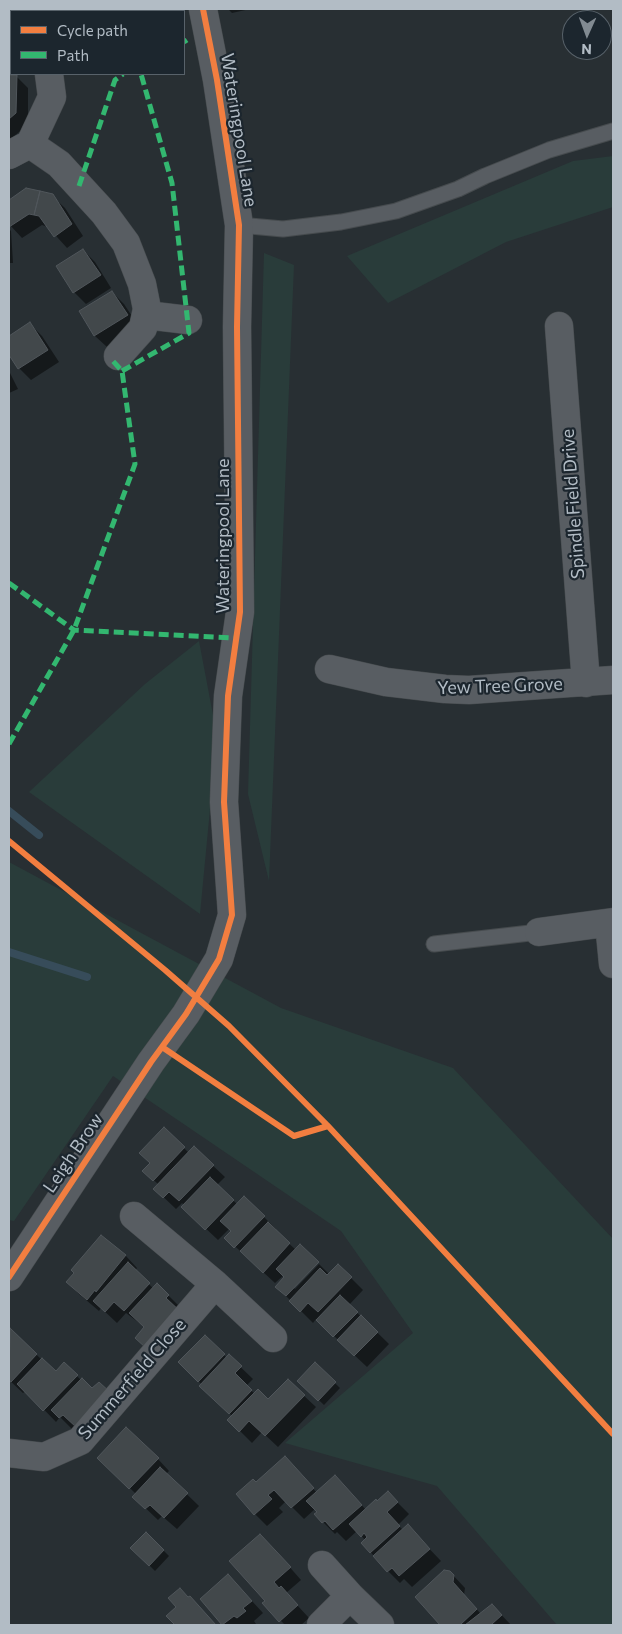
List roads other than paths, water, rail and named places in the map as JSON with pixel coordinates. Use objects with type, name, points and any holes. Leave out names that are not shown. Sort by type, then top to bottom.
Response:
[{"type":"street","name":"Wateringpool Lane","points":[[162,1047],[186,1014],[219,960],[232,915],[224,802],[228,696],[240,612],[237,327],[239,225],[217,80],[203,9]]},
{"type":"street","points":[[49,75],[52,97],[19,150],[59,164],[104,213],[126,243],[142,284],[147,309],[143,328],[118,356]]},
{"type":"street","points":[[146,315],[188,320]]},
{"type":"street","name":"Spindle Field Drive","points":[[559,326],[586,683]]},
{"type":"street","name":"Yew Tree Grove","points":[[329,669],[386,682],[445,690],[613,680]]},
{"type":"street","points":[[539,932],[611,922],[613,964]]},
{"type":"street","name":"Leigh Brow","points":[[9,1277],[162,1047]]},
{"type":"street","points":[[134,1216],[214,1284],[273,1338]]},
{"type":"street","name":"Summerfield Close","points":[[9,1453],[44,1457],[80,1441],[214,1284]]},
{"type":"street","points":[[322,1565],[380,1625]]},
{"type":"street","points":[[321,1625],[350,1596]]},
{"type":"lane","points":[[239,225],[284,228],[341,222],[396,211],[458,189],[549,150],[613,131]]},
{"type":"lane","points":[[434,944],[539,932]]},
{"type":"waterway","points":[[9,811],[39,835]]},
{"type":"waterway","points":[[9,952],[87,977]]}]
